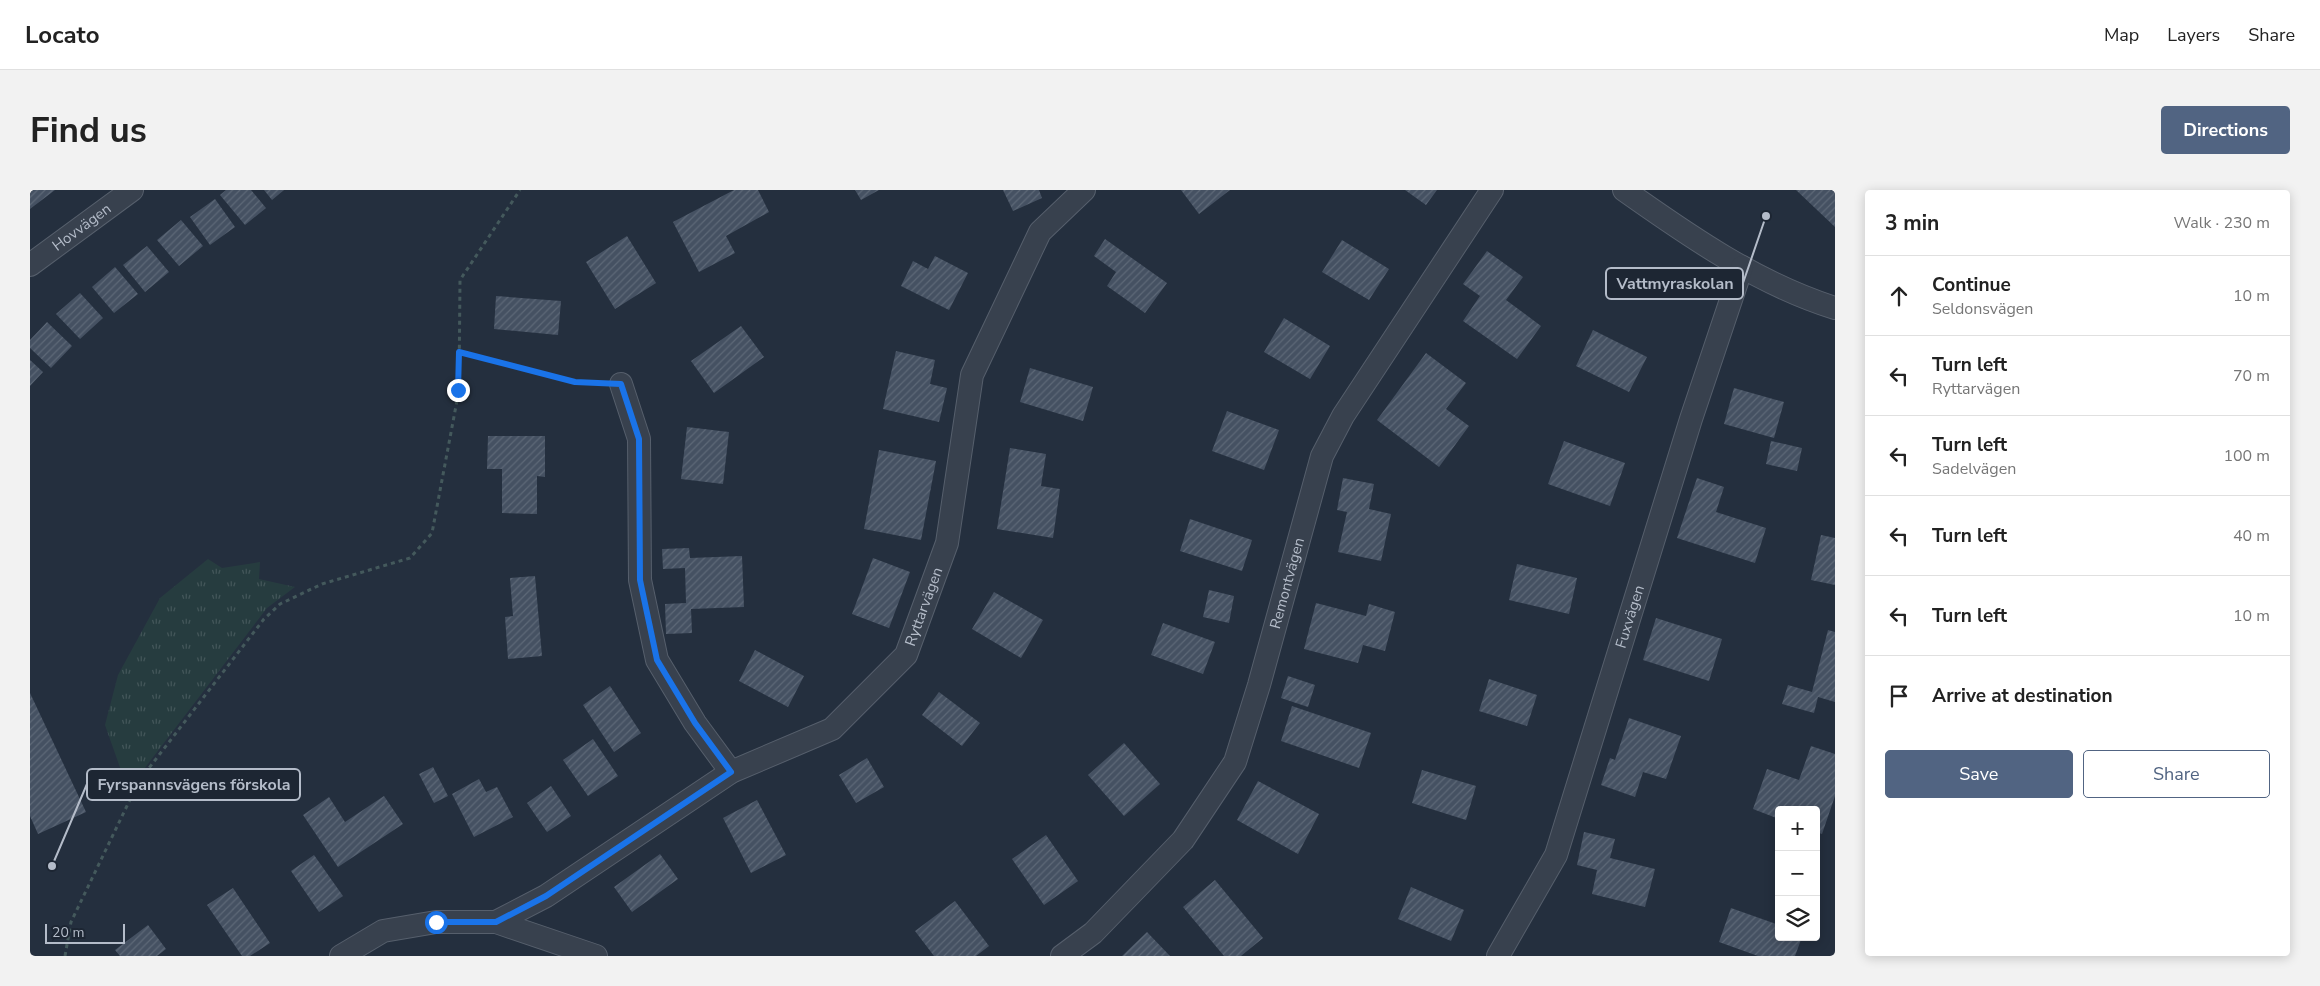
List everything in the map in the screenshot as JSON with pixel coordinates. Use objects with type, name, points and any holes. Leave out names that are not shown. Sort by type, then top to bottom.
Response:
[{"type":"street","name":"Hovvägen","points":[[30,265],[132,190]]},
{"type":"street","name":"Ryttarvägen","points":[[496,922],[546,896],[731,772],[832,729],[906,655],[947,543],[972,375],[1040,232],[1084,190]]},
{"type":"street","name":"Remontvägen","points":[[1062,956],[1093,933],[1183,840],[1235,762],[1259,684],[1322,456],[1343,416],[1492,190]]},
{"type":"street","points":[[1624,190],[1674,225],[1742,267],[1814,302],[1835,308]]},
{"type":"street","name":"Fuxvägen","points":[[1498,956],[1556,855],[1691,419],[1742,267]]},
{"type":"street","points":[[621,384],[639,439],[640,580],[657,660],[695,723],[731,772]]},
{"type":"street","points":[[341,956],[383,931],[436,922],[496,922],[596,956]]},
{"type":"path","points":[[65,956],[71,922],[139,781],[264,620],[280,604],[322,584],[410,558],[432,534],[458,390],[460,280],[520,190]]},
{"type":"path","points":[[459,352],[575,382],[621,384]]},
{"type":"green space","points":[[208,559],[222,568],[260,562],[259,579],[295,587],[267,608],[128,790],[105,725],[118,675],[160,598]]},
{"type":"building","points":[[30,190],[55,190],[30,209]]},
{"type":"building","points":[[226,190],[251,190],[266,208],[245,225],[220,195]]},
{"type":"building","points":[[264,190],[284,190],[272,200]]},
{"type":"building","points":[[734,190],[758,190],[769,212],[726,236],[735,253],[699,272],[673,222]]},
{"type":"building","points":[[855,190],[879,190],[861,200]]},
{"type":"building","points":[[1003,190],[1039,190],[1042,198],[1013,211]]},
{"type":"building","points":[[1181,190],[1230,190],[1199,214]]},
{"type":"building","points":[[1405,190],[1437,190],[1426,205]]},
{"type":"building","points":[[1796,190],[1835,190],[1835,227]]},
{"type":"building","points":[[215,199],[235,227],[210,245],[190,217]]},
{"type":"building","points":[[181,220],[203,246],[179,266],[157,240]]},
{"type":"building","points":[[627,236],[656,283],[615,309],[586,262]]},
{"type":"building","points":[[1105,239],[1167,283],[1145,313],[1107,286],[1116,272],[1094,256]]},
{"type":"building","points":[[1342,240],[1389,269],[1369,300],[1322,272]]},
{"type":"building","points":[[147,246],[169,272],[145,292],[123,265]]},
{"type":"building","points":[[1487,251],[1523,277],[1506,300],[1541,326],[1517,359],[1463,321],[1480,296],[1463,284]]},
{"type":"building","points":[[935,256],[968,273],[949,310],[901,286],[913,261],[928,269]]},
{"type":"building","points":[[115,267],[138,294],[114,313],[92,287]]},
{"type":"building","points":[[80,293],[103,318],[80,339],[56,314]]},
{"type":"building","points":[[496,296],[561,301],[558,335],[494,329]]},
{"type":"building","points":[[1284,318],[1330,346],[1310,379],[1264,352]]},
{"type":"building","points":[[47,322],[72,346],[51,368],[30,348],[30,340]]},
{"type":"building","points":[[741,326],[764,357],[714,393],[691,361]]},
{"type":"building","points":[[1593,330],[1647,357],[1629,392],[1576,366]]},
{"type":"building","points":[[896,351],[935,360],[930,384],[947,388],[939,422],[883,409]]},
{"type":"building","points":[[1426,353],[1466,383],[1446,409],[1469,426],[1439,467],[1377,420]]},
{"type":"building","points":[[30,360],[43,372],[30,386]]},
{"type":"building","points":[[1030,368],[1093,387],[1083,421],[1020,402]]},
{"type":"building","points":[[1734,388],[1784,402],[1774,438],[1724,424]]},
{"type":"building","points":[[1227,411],[1279,430],[1264,470],[1212,451]]},
{"type":"building","points":[[687,427],[729,432],[723,484],[681,479]]},
{"type":"building","points":[[488,436],[545,436],[545,477],[537,476],[537,514],[502,513],[502,469],[487,469]]},
{"type":"building","points":[[1564,441],[1625,463],[1610,506],[1548,484]]},
{"type":"building","points":[[1771,441],[1802,448],[1797,471],[1766,464]]},
{"type":"building","points":[[1010,448],[1046,454],[1041,486],[1060,489],[1053,538],[997,529]]},
{"type":"building","points":[[879,450],[936,461],[921,540],[864,529]]},
{"type":"building","points":[[1343,478],[1374,484],[1369,509],[1391,514],[1381,561],[1338,552],[1347,512],[1337,510]]},
{"type":"building","points":[[1697,478],[1724,487],[1716,512],[1766,528],[1755,563],[1677,538]]},
{"type":"building","points":[[1190,519],[1252,540],[1242,571],[1180,551]]},
{"type":"building","points":[[1821,535],[1835,538],[1835,585],[1811,580]]},
{"type":"building","points":[[689,548],[690,558],[742,556],[744,607],[691,609],[692,633],[666,634],[665,604],[686,603],[685,568],[663,569],[662,549]]},
{"type":"building","points":[[873,558],[910,572],[889,628],[852,614]]},
{"type":"building","points":[[1517,564],[1577,578],[1569,614],[1509,600]]},
{"type":"building","points":[[535,576],[542,656],[508,659],[505,617],[513,616],[510,578]]},
{"type":"building","points":[[1209,590],[1234,596],[1229,623],[1203,617]]},
{"type":"building","points":[[994,592],[1043,620],[1021,658],[972,629]]},
{"type":"building","points":[[1316,603],[1366,616],[1369,604],[1395,612],[1385,651],[1363,645],[1358,663],[1304,649]]},
{"type":"building","points":[[1656,618],[1722,639],[1709,681],[1643,660]]},
{"type":"building","points":[[1163,623],[1215,642],[1203,674],[1151,655]]},
{"type":"building","points":[[1828,630],[1835,632],[1835,702],[1818,697],[1814,713],[1782,704],[1788,685],[1812,692]]},
{"type":"building","points":[[755,650],[804,676],[788,707],[739,681]]},
{"type":"building","points":[[1288,676],[1315,685],[1308,707],[1281,698]]},
{"type":"building","points":[[1489,679],[1537,695],[1527,726],[1479,711]]},
{"type":"building","points":[[610,686],[641,733],[614,752],[583,705]]},
{"type":"building","points":[[939,692],[980,723],[962,746],[922,715]]},
{"type":"building","points":[[30,693],[86,812],[38,834],[30,816]]},
{"type":"building","points":[[1292,706],[1371,733],[1359,768],[1281,741]]},
{"type":"building","points":[[1629,718],[1681,736],[1666,779],[1643,772],[1635,797],[1601,785],[1610,758],[1615,760]]},
{"type":"building","points":[[593,739],[618,776],[588,796],[563,760]]},
{"type":"building","points":[[1124,743],[1160,784],[1124,816],[1088,775]]},
{"type":"building","points":[[1811,746],[1835,754],[1835,796],[1822,834],[1820,833],[1820,806],[1775,806],[1775,817],[1753,809],[1767,769],[1799,780]]},
{"type":"building","points":[[867,758],[884,787],[856,803],[839,775]]},
{"type":"building","points":[[433,767],[448,796],[434,803],[419,774]]},
{"type":"building","points":[[1422,770],[1476,786],[1466,820],[1412,803]]},
{"type":"building","points":[[479,779],[486,792],[497,787],[513,817],[474,837],[452,794]]},
{"type":"building","points":[[1258,781],[1319,814],[1298,854],[1237,820]]},
{"type":"building","points":[[551,786],[571,816],[547,832],[527,803]]},
{"type":"building","points":[[384,796],[403,824],[338,867],[303,815],[329,797],[345,822]]},
{"type":"building","points":[[757,800],[786,855],[751,873],[723,818]]},
{"type":"building","points":[[1584,832],[1615,839],[1610,858],[1655,869],[1645,907],[1592,894],[1597,870],[1577,865]]},
{"type":"building","points":[[1046,835],[1078,881],[1044,905],[1012,859]]},
{"type":"building","points":[[660,854],[678,879],[632,912],[614,887]]},
{"type":"building","points":[[314,855],[343,896],[319,912],[291,871]]},
{"type":"building","points":[[1215,880],[1263,938],[1241,956],[1224,956],[1183,907]]},
{"type":"building","points":[[1411,887],[1464,910],[1451,941],[1398,919]]},
{"type":"building","points":[[233,888],[270,943],[250,956],[242,956],[207,905]]},
{"type":"building","points":[[955,901],[989,946],[976,956],[934,956],[915,931]]},
{"type":"building","points":[[1731,908],[1775,924],[1775,941],[1801,941],[1795,956],[1758,956],[1719,942]]},
{"type":"building","points":[[148,925],[166,949],[157,956],[120,956],[115,950]]},
{"type":"building","points":[[1147,932],[1170,956],[1122,956]]},
{"type":"place","name":"Vattmyraskolan","points":[[1766,216]]},
{"type":"place","name":"Fyrspannsvägens förskola","points":[[52,866]]},
{"type":"route","points":[[436,922],[496,922],[546,896],[731,772],[695,723],[657,660],[640,580],[639,439],[621,384],[575,382],[459,352],[458,390]]}]
